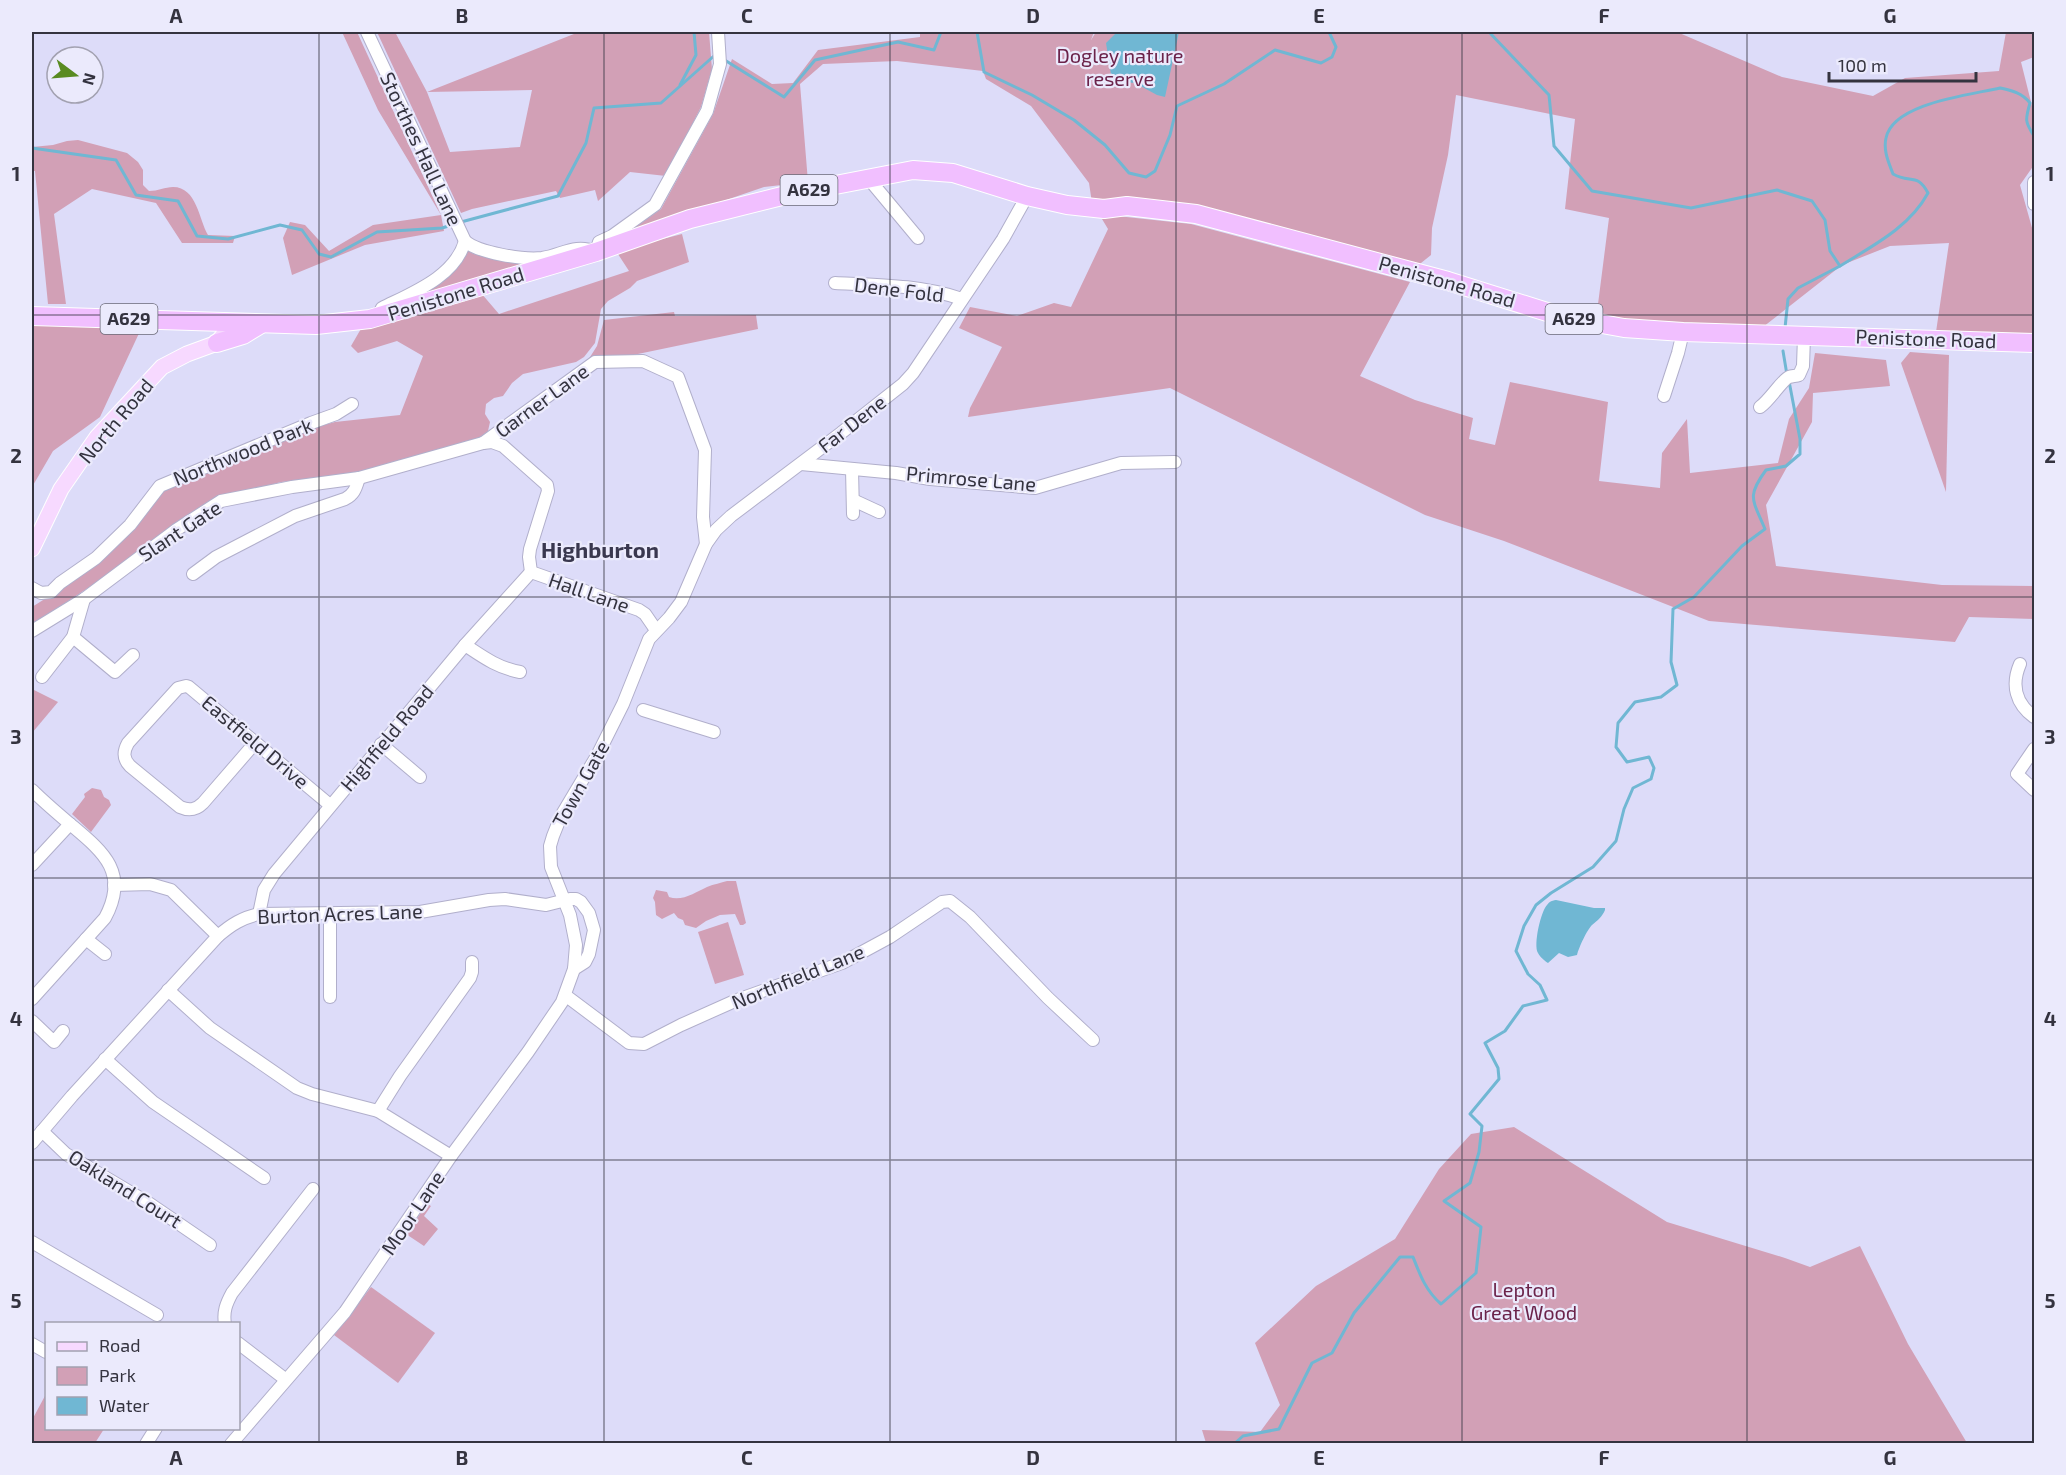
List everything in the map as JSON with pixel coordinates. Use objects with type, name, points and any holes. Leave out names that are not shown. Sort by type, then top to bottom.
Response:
[{"type":"highway","name":"Penistone Road","points":[[32,316],[316,325],[376,318],[596,252],[690,219],[794,193],[913,170],[953,173],[1067,206],[1104,209],[1127,206],[1196,214],[1448,281],[1563,316],[1624,328],[1683,332],[2034,343]]},
{"type":"highway","points":[[217,343],[243,335],[262,324]]},
{"type":"main road","points":[[217,343],[226,331],[226,322]]},
{"type":"main road","name":"North Road","points":[[32,546],[61,489],[97,437],[162,367],[186,354],[217,343]]},
{"type":"street","name":"Storthes Hall Lane","points":[[366,32],[463,237],[479,249],[531,258],[543,258],[584,247],[596,252]]},
{"type":"street","points":[[596,252],[599,242],[612,236],[655,205],[707,111],[720,64],[718,32]]},
{"type":"street","points":[[868,178],[918,238]]},
{"type":"street","points":[[2034,182],[2034,204]]},
{"type":"street","name":"Far Dene","points":[[656,630],[681,602],[706,544],[716,530],[903,384],[923,360],[1003,239],[1027,196]]},
{"type":"street","points":[[376,318],[382,308],[431,283],[459,255],[463,237]]},
{"type":"street","name":"Dene Fold","points":[[835,283],[919,288],[940,291],[962,299]]},
{"type":"street","points":[[1664,396],[1683,332]]},
{"type":"street","points":[[1760,407],[1788,378],[1799,375],[1803,366],[1804,336]]},
{"type":"street","name":"Garner Lane","points":[[483,443],[595,362],[643,361],[678,377],[705,450],[703,517],[706,544]]},
{"type":"street","name":"Northwood Park","points":[[32,588],[41,593],[51,592],[96,558],[130,525],[160,486],[336,414],[352,404]]},
{"type":"street","name":"Hall Lane","points":[[483,443],[492,442],[503,446],[547,485],[548,491],[530,549],[531,572],[639,610],[645,614],[656,630]]},
{"type":"street","name":"Slant Gate","points":[[32,631],[84,599],[176,530],[221,501],[292,487],[359,478],[483,443]]},
{"type":"street","name":"Primrose Lane","points":[[801,464],[1035,488],[1120,463],[1175,462]]},
{"type":"street","points":[[852,469],[853,514]]},
{"type":"street","name":"Slant Gate","points":[[193,574],[216,557],[295,516],[352,495],[359,478]]},
{"type":"street","points":[[853,500],[879,512]]},
{"type":"street","name":"Highfield Road","points":[[259,914],[268,882],[381,744],[531,572]]},
{"type":"street","points":[[42,677],[73,637],[84,599]]},
{"type":"street","name":"Town Gate","points":[[565,901],[551,867],[550,846],[553,836],[561,816],[598,754],[633,707],[642,652],[656,630]]},
{"type":"street","points":[[73,637],[115,672],[134,655]]},
{"type":"street","points":[[465,645],[492,663],[507,670],[520,672]]},
{"type":"street","points":[[2020,664],[2015,685],[2018,700],[2034,717]]},
{"type":"street","name":"Eastfield Drive","points":[[255,743],[199,807],[190,810],[180,807],[130,766],[124,753],[128,743],[178,688],[189,687],[330,805]]},
{"type":"street","points":[[633,707],[714,732]]},
{"type":"street","points":[[381,744],[420,777]]},
{"type":"street","points":[[2034,749],[2017,774],[2034,790]]},
{"type":"street","points":[[33,794],[94,844],[104,855],[111,870],[114,885],[109,910],[100,924],[34,992]]},
{"type":"street","points":[[32,865],[69,824]]},
{"type":"street","points":[[114,885],[150,884],[171,890],[219,936]]},
{"type":"street","name":"Burton Acres Lane","points":[[32,1143],[168,990],[237,920],[259,914],[420,912],[505,899],[546,906],[565,901]]},
{"type":"street","name":"Moor Lane","points":[[231,1443],[363,1289],[451,1156],[548,1024],[565,995],[574,969],[575,934],[565,901],[576,900],[581,902],[589,913],[594,930],[585,962],[574,969]]},
{"type":"street","name":"Northfield Lane","points":[[565,995],[629,1043],[644,1044],[738,1000],[842,963],[890,937],[942,902],[950,900],[970,917],[1048,998],[1093,1040]]},
{"type":"street","points":[[330,913],[330,997]]},
{"type":"street","points":[[87,939],[105,954]]},
{"type":"street","points":[[378,1111],[470,978],[472,962]]},
{"type":"street","points":[[168,990],[210,1028],[297,1088],[378,1111],[451,1156]]},
{"type":"street","points":[[32,1021],[54,1042],[63,1031]]},
{"type":"street","points":[[105,1059],[153,1102],[264,1178]]},
{"type":"street","name":"Oakland Court","points":[[42,1131],[66,1154],[150,1204],[210,1245]]},
{"type":"street","points":[[225,1322],[225,1305],[232,1293],[313,1190]]},
{"type":"street","points":[[32,1242],[129,1303],[157,1315]]},
{"type":"street","points":[[240,1345],[285,1379]]},
{"type":"street","points":[[146,1443],[155,1430]]},
{"type":"green space","points":[[342,32],[357,32],[441,215],[378,110]]},
{"type":"green space","points":[[377,32],[395,32],[427,92],[579,32],[709,32],[712,69],[701,107],[666,176],[630,172],[598,201],[595,190],[560,198],[556,191],[461,213]],"holes":[[[532,90],[520,147],[450,152],[427,92]]]},
{"type":"green space","name":"Dogley nature reserve","points":[[920,32],[1094,32],[1091,40],[1096,32],[1677,32],[1782,77],[1873,96],[1905,78],[1999,71],[2006,32],[2034,32],[2034,57],[2021,62],[2034,114],[2034,165],[2020,185],[2034,235],[2034,336],[1936,332],[1949,243],[1890,246],[1842,265],[1763,327],[1624,319],[1597,312],[1609,218],[1565,209],[1575,119],[1456,95],[1448,155],[1432,228],[1431,255],[1416,267],[1197,206],[1092,203],[1089,183],[1031,106],[986,79],[983,71],[897,61],[823,64],[800,84],[808,182],[764,187],[624,235],[661,209],[713,114],[732,59],[772,84],[793,83],[818,50],[920,37]]},
{"type":"green space","points":[[78,140],[127,153],[138,162],[143,170],[143,185],[149,191],[181,188],[192,198],[208,235],[235,236],[233,243],[182,243],[156,203],[92,189],[54,214],[66,304],[48,304],[35,171],[32,171],[32,147]]},
{"type":"green space","points":[[1099,214],[1191,224],[1410,282],[1360,376],[1415,400],[1473,418],[1469,439],[1495,445],[1510,382],[1608,402],[1599,481],[1660,488],[1662,453],[1687,419],[1690,473],[1778,463],[1789,419],[1809,388],[1815,353],[1886,360],[1890,386],[1813,393],[1812,422],[1766,505],[1776,566],[1942,585],[2034,586],[2034,619],[1969,617],[1955,642],[1709,621],[1504,541],[1425,515],[1170,388],[968,417],[970,408],[1002,347],[959,328],[970,307],[1017,316],[1054,303],[1071,307],[1108,229]]},
{"type":"green space","points":[[441,215],[444,231],[365,245],[292,275],[283,238],[290,222],[305,225],[329,251],[373,225]]},
{"type":"green space","points":[[682,234],[689,262],[637,281],[608,301],[601,309],[595,343],[584,357],[576,362],[523,374],[512,383],[503,396],[494,398],[486,404],[485,414],[490,422],[488,431],[481,437],[347,476],[281,482],[252,490],[120,565],[32,625],[32,607],[59,590],[161,490],[313,428],[335,422],[400,415],[423,356],[397,341],[358,353],[351,346],[362,327],[481,293],[499,314],[629,271],[616,251]]},
{"type":"green space","points":[[468,251],[532,264],[405,303],[456,267]]},
{"type":"green space","points":[[674,312],[675,316],[756,315],[758,329],[585,365],[597,346],[604,320]]},
{"type":"green space","points":[[32,323],[141,329],[100,417],[53,451],[32,487]]},
{"type":"green space","points":[[1910,352],[1949,355],[1946,492],[1901,363]]},
{"type":"green space","points":[[32,689],[58,702],[32,733]]},
{"type":"green space","points":[[92,788],[101,790],[111,805],[91,832],[72,814],[85,797],[84,794]]},
{"type":"green space","points":[[727,881],[736,881],[746,923],[743,925],[740,925],[735,914],[720,915],[696,928],[685,925],[683,920],[674,913],[662,919],[656,915],[653,898],[656,890],[667,892],[669,897],[679,898]]},
{"type":"green space","points":[[728,922],[744,975],[715,984],[698,932]]},
{"type":"green space","name":"Lepton Great Wood","points":[[1514,1127],[1667,1222],[1810,1267],[1860,1246],[1908,1344],[1967,1443],[1206,1443],[1202,1430],[1260,1432],[1280,1405],[1255,1343],[1316,1286],[1395,1239],[1439,1169],[1471,1134]]},
{"type":"green space","points":[[427,1204],[431,1206],[424,1216],[438,1229],[424,1246],[406,1234]]},
{"type":"green space","points":[[371,1287],[435,1333],[398,1383],[334,1335]]},
{"type":"green space","points":[[45,1396],[45,1430],[103,1430],[95,1443],[32,1443],[32,1420]]},
{"type":"water","points":[[1117,32],[1179,32],[1165,97],[1135,83],[1112,81],[1106,43]]},
{"type":"water","points":[[1556,900],[1605,908],[1605,910],[1588,931],[1577,955],[1568,957],[1559,953],[1548,963],[1538,953],[1537,936],[1545,908],[1550,902]]},
{"type":"waterway","points":[[680,85],[696,55],[694,32]]},
{"type":"waterway","points":[[723,59],[784,97],[815,60],[898,42],[934,50],[941,32]]},
{"type":"waterway","points":[[977,32],[984,72],[1032,95],[1074,120],[1105,145],[1129,173],[1146,177],[1155,171],[1170,135],[1177,106],[1224,84],[1275,50],[1321,63],[1332,57],[1336,47],[1329,32]]},
{"type":"waterway","points":[[1489,32],[1549,95],[1554,146],[1592,191],[1691,208],[1777,190],[1812,201],[1825,220],[1830,251],[1840,266],[1900,226],[1911,216],[1928,193],[1917,180],[1893,174],[1888,161],[1885,148],[1886,138],[1892,126],[1903,116],[1934,102],[2000,88],[2017,93],[2030,103],[2027,121],[2034,136]]},
{"type":"waterway","points":[[461,222],[558,196],[586,143],[594,108],[661,103],[715,55]]},
{"type":"waterway","points":[[32,148],[116,160],[136,195],[178,201],[197,236],[228,239],[280,225],[302,230],[319,254],[331,257],[377,232],[442,228],[455,224]]},
{"type":"waterway","points":[[1785,328],[1788,299],[1798,288],[1840,266]]},
{"type":"waterway","points":[[1783,351],[1787,375]]},
{"type":"waterway","points":[[1234,1444],[1243,1436],[1279,1429],[1312,1363],[1332,1353],[1354,1313],[1400,1257],[1413,1257],[1427,1288],[1441,1304],[1476,1273],[1481,1227],[1444,1201],[1470,1183],[1479,1152],[1482,1126],[1470,1114],[1499,1079],[1498,1068],[1485,1043],[1505,1031],[1523,1006],[1547,1000],[1540,985],[1528,974],[1516,951],[1524,926],[1536,905],[1593,867],[1616,841],[1624,809],[1633,788],[1651,779],[1654,768],[1649,757],[1627,762],[1616,747],[1618,723],[1635,702],[1661,697],[1677,685],[1671,662],[1673,609],[1694,597],[1742,546],[1765,529],[1755,505],[1756,487],[1766,470],[1786,466],[1800,454],[1800,439],[1789,381]]},
{"type":"district","name":"Highburton","points":[[600,550]]}]
